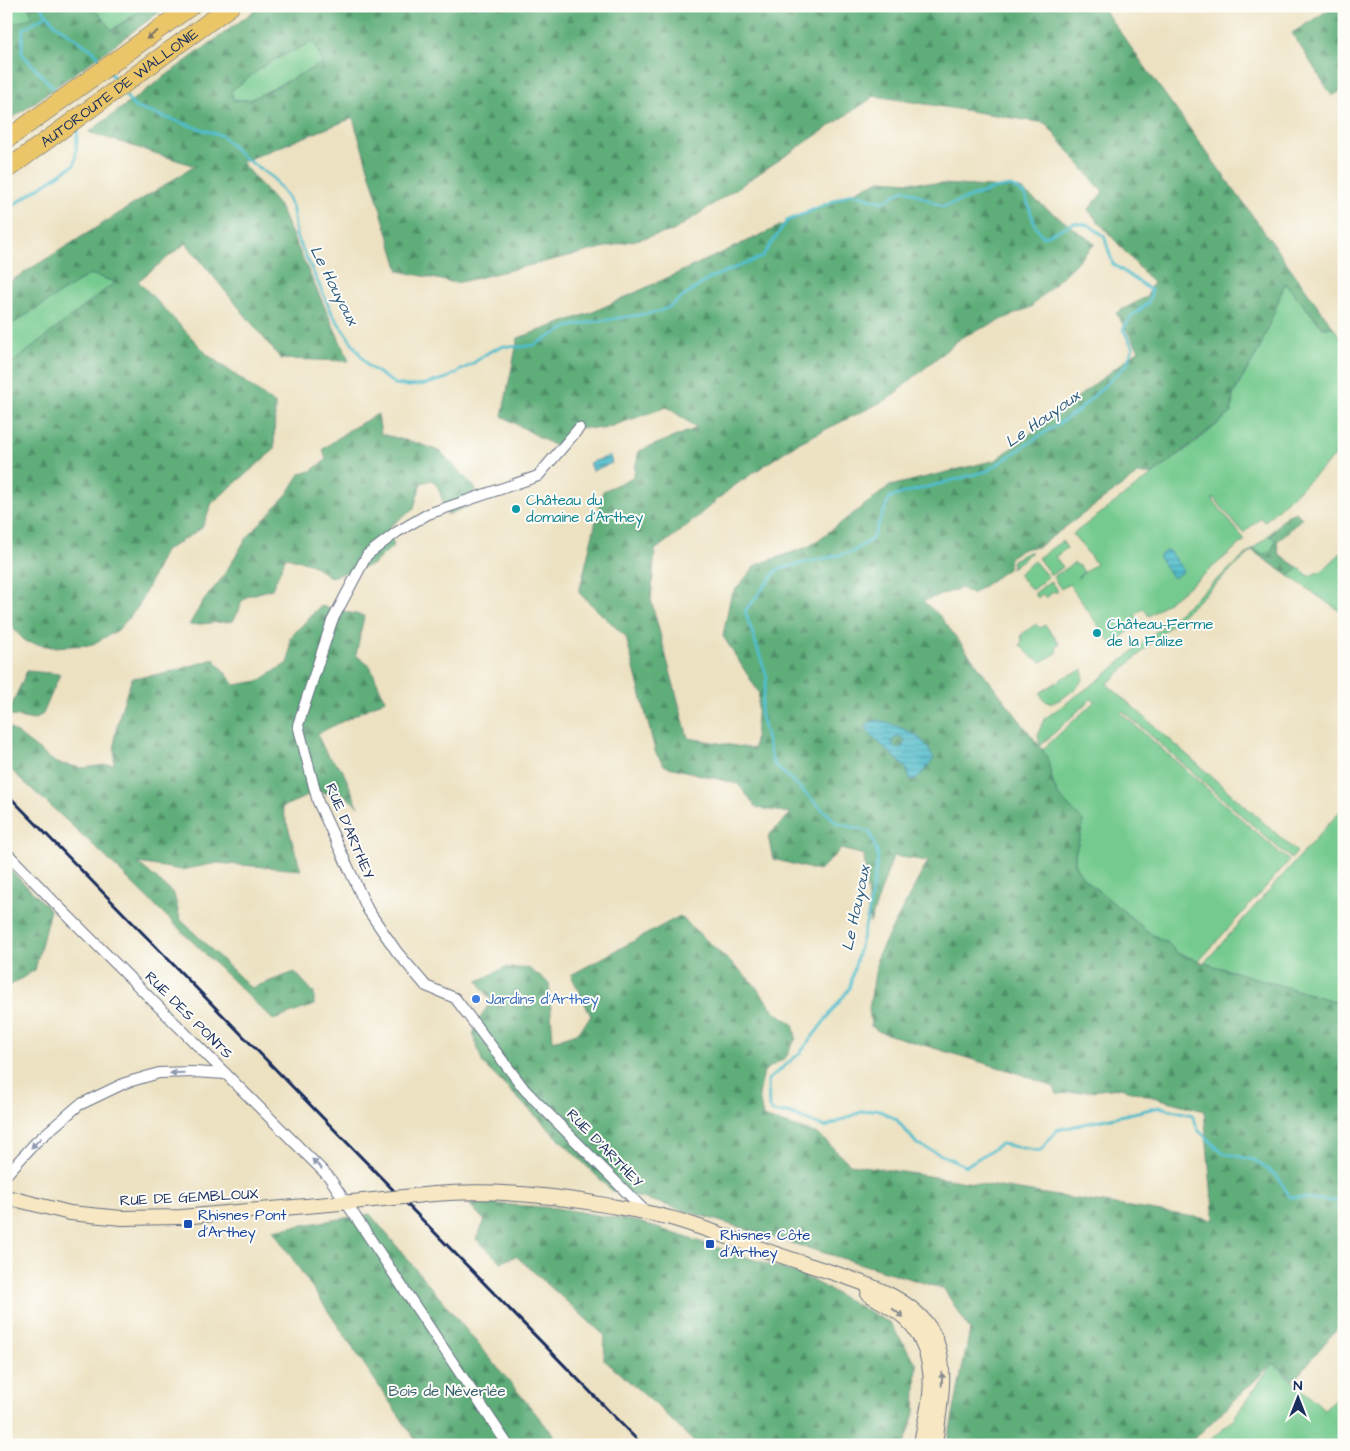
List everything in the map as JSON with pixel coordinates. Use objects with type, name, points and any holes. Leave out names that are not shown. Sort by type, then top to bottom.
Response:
[{"type":"highway","name":"AUTOROUTE DE WALLONIE","points":[[6,140],[191,6]]},
{"type":"highway","name":"AUTOROUTE DE WALLONIE","points":[[6,170],[231,6]]},
{"type":"main road","name":"RUE DE GEMBLOUX","points":[[6,1197],[70,1213],[122,1218],[181,1217],[466,1192],[529,1194],[582,1200],[646,1212],[680,1221],[792,1260]]},
{"type":"main road","points":[[792,1260],[840,1280],[890,1306],[908,1321],[923,1344],[930,1366],[930,1394],[921,1445]]},
{"type":"main road","points":[[792,1260],[863,1284],[899,1299],[916,1312],[930,1327],[941,1354],[943,1376],[935,1445]]},
{"type":"street","name":"RUE D'ARTHEY","points":[[579,428],[538,476],[428,514],[397,532],[367,555],[332,621],[298,725],[318,802],[368,910],[397,952],[426,986],[455,998],[525,1090],[646,1212]]},
{"type":"street","name":"RUE DES PONTS","points":[[6,852],[330,1177],[508,1445]]},
{"type":"street","points":[[6,1175],[36,1142],[78,1105],[125,1083],[159,1073],[193,1072],[226,1074]]},
{"type":"green space","points":[[8,6],[28,6],[34,17],[6,27],[6,8]]},
{"type":"green space","points":[[28,6],[92,6],[112,30],[148,6],[168,6],[6,123],[6,27],[33,17]]},
{"type":"green space","points":[[92,6],[148,6],[111,30]]},
{"type":"green space","points":[[261,6],[1101,6],[1333,327],[1324,328],[1285,283],[1260,348],[1233,394],[1231,413],[1153,474],[1138,474],[1038,547],[1026,548],[1010,557],[1008,569],[972,594],[961,588],[923,601],[939,615],[1047,756],[1052,780],[1058,795],[1084,822],[1075,854],[1075,865],[1083,878],[1151,934],[1168,943],[1177,953],[1204,963],[1344,1004],[1344,1320],[1294,1380],[1273,1363],[1188,1445],[947,1445],[970,1330],[944,1289],[646,1199],[612,1191],[483,1064],[473,1034],[491,1001],[478,981],[504,968],[528,968],[549,983],[553,1041],[577,1033],[591,1016],[571,975],[680,916],[753,983],[775,1012],[793,1024],[796,1038],[786,1057],[764,1071],[759,1095],[763,1117],[818,1134],[850,1164],[1214,1220],[1204,1111],[1120,1088],[1057,1094],[1054,1087],[1021,1074],[880,1032],[871,1026],[869,1009],[878,955],[928,861],[893,856],[870,923],[864,855],[841,849],[819,871],[773,859],[768,836],[791,813],[757,808],[738,784],[665,766],[656,754],[626,637],[579,593],[603,491],[633,477],[639,451],[697,428],[667,407],[603,429],[574,427],[555,446],[502,416],[518,338],[593,312],[880,180],[1020,189],[1095,244],[1031,307],[962,337],[888,399],[796,444],[731,488],[655,550],[651,600],[688,738],[754,749],[759,693],[723,636],[731,595],[756,565],[810,546],[890,486],[996,460],[1139,350],[1116,313],[1146,297],[1153,283],[1088,210],[1103,192],[1045,123],[875,96],[673,231],[456,283],[399,271],[353,118],[241,162],[279,206],[349,361],[281,359],[186,243],[138,281],[208,355],[275,404],[274,450],[212,503],[202,528],[165,551],[138,607],[118,630],[91,645],[52,647],[26,642],[9,624],[6,608],[6,368],[115,282],[90,274],[6,328],[6,284],[195,166],[89,132]],"holes":[[[314,41],[323,63],[250,100],[233,100],[231,91],[268,63]],[[869,733],[915,735],[925,744],[933,759],[916,780],[910,779],[906,768]]]},
{"type":"green space","points":[[1335,6],[1344,6],[1344,89],[1332,96],[1292,33]]},
{"type":"green space","points":[[314,41],[323,63],[250,100],[233,100],[231,91],[268,62]]},
{"type":"green space","points":[[90,274],[116,282],[6,368],[6,328]]},
{"type":"green space","points":[[1285,283],[1323,328],[1333,327],[1344,343],[1344,448],[1264,522],[1261,518],[1243,533],[1214,498],[1212,499],[1245,540],[1201,577],[1149,616],[1143,608],[1135,615],[1140,623],[1114,643],[1110,642],[1069,584],[1061,589],[1053,577],[1074,563],[1081,567],[1084,572],[1077,578],[1096,564],[1073,534],[1197,441],[1231,413],[1233,395],[1260,348]]},
{"type":"green space","points":[[378,414],[381,434],[420,444],[441,452],[476,489],[464,508],[447,515],[438,487],[432,480],[421,483],[414,508],[388,528],[394,545],[372,565],[330,577],[310,563],[286,557],[272,589],[248,596],[241,602],[239,611],[233,621],[189,625],[202,603],[222,578],[246,539],[288,493],[300,474],[311,471],[326,460],[323,449],[349,430]]},
{"type":"green space","points":[[1296,512],[1302,518],[1277,542],[1279,555],[1299,568],[1289,576],[1254,552],[1254,550],[1265,555],[1272,550],[1276,540],[1269,535],[1286,516]]},
{"type":"green space","points":[[1269,535],[1276,540],[1272,550],[1265,555],[1253,550],[1107,684],[1297,852],[1291,859],[1123,711],[1121,713],[1289,861],[1199,961],[1177,953],[1168,943],[1151,934],[1083,878],[1075,865],[1075,854],[1084,822],[1064,802],[1056,790],[1042,750],[1095,701],[1091,699],[1040,746],[1038,734],[1044,719],[1104,676]]},
{"type":"green space","points":[[1062,541],[1067,548],[1055,557],[1063,567],[1051,575],[1038,558]]},
{"type":"green space","points":[[1344,550],[1344,614],[1289,576],[1299,568],[1309,576],[1323,570]]},
{"type":"green space","points":[[1032,552],[1011,568],[1013,560]]},
{"type":"green space","points":[[1034,561],[1048,577],[1032,590],[1018,574]]},
{"type":"green space","points":[[1050,581],[1058,591],[1056,593],[1054,591],[1046,598],[1042,594],[1038,598],[1034,594]]},
{"type":"green space","points":[[320,606],[364,616],[356,655],[370,666],[385,700],[317,734],[326,753],[342,769],[358,806],[340,792],[334,796],[319,791],[282,807],[301,870],[217,863],[182,870],[138,863],[174,894],[180,919],[251,988],[295,972],[314,993],[314,1005],[273,1020],[89,841],[11,770],[6,770],[6,725],[56,763],[83,768],[114,764],[115,735],[132,678],[163,674],[214,659],[235,685],[259,681],[289,662],[290,638]]},
{"type":"green space","points":[[1036,624],[1040,628],[1045,625],[1060,644],[1056,647],[1057,653],[1041,662],[1033,658],[1020,645],[1022,641],[1021,635]]},
{"type":"green space","points":[[1083,670],[1083,680],[1067,695],[1057,701],[1044,700],[1040,693],[1066,676]]},
{"type":"green space","points":[[27,671],[60,674],[43,714],[34,720],[7,715]]},
{"type":"green space","points":[[897,736],[903,738],[905,743],[901,748],[895,749],[892,742]]},
{"type":"green space","points":[[1344,807],[1344,1004],[1204,963]]},
{"type":"green space","points":[[6,865],[50,910],[35,970],[6,988]]},
{"type":"green space","points":[[467,1202],[556,1208],[639,1222],[804,1276],[890,1323],[917,1364],[915,1413],[904,1445],[697,1445],[654,1403],[604,1360],[605,1336],[516,1256],[501,1262],[476,1239],[485,1221]]},
{"type":"green space","name":"Bois de Néverlée","points":[[370,1214],[562,1445],[419,1445],[273,1230]]},
{"type":"green space","points":[[1273,1363],[1324,1409],[1344,1392],[1344,1445],[1205,1445],[1233,1419]]},
{"type":"water","points":[[610,456],[612,463],[592,471],[589,463]]},
{"type":"water","points":[[1166,551],[1169,551],[1183,570],[1175,577],[1172,577],[1159,558]]},
{"type":"water","points":[[876,720],[903,729],[921,740],[934,759],[916,780],[910,779],[906,768],[869,733],[865,725]],"holes":[[[897,736],[903,738],[905,742],[901,748],[895,748],[892,742]]]},
{"type":"waterway","name":"Le Houyoux","points":[[40,6],[56,25],[95,52],[102,62]]},
{"type":"waterway","points":[[47,15],[23,29],[22,54],[60,95]]},
{"type":"waterway","name":"Le Houyoux","points":[[109,71],[117,82]]},
{"type":"waterway","name":"Le Houyoux","points":[[123,92],[134,107],[222,136],[242,156],[273,178],[293,209],[296,235],[333,315],[368,366],[395,384],[409,386],[426,384],[447,378],[489,352],[504,346],[521,347],[534,345],[568,327],[658,312],[669,307],[710,278],[762,257],[787,221],[852,193],[883,202],[905,189],[943,207],[993,189],[1011,186],[1025,195],[1035,225],[1043,237],[1074,223],[1089,225],[1104,236],[1113,264],[1152,291],[1148,303],[1131,317],[1123,329],[1133,347],[1127,364],[1079,410],[987,471],[890,497],[872,539],[852,552],[778,569],[745,611],[767,677],[760,712],[773,763],[837,823],[870,832],[878,856],[868,915],[849,989],[800,1053],[768,1080],[769,1107],[775,1113],[788,1113],[825,1127],[861,1112],[876,1109],[896,1119],[917,1144],[966,1166],[1001,1144],[1040,1151],[1057,1130],[1160,1107],[1192,1115],[1199,1131],[1223,1153],[1254,1160],[1277,1176],[1290,1197],[1344,1202]]},
{"type":"waterway","points":[[6,210],[75,164],[78,125]]},
{"type":"railway","points":[[6,793],[642,1445]]},
{"type":"place","name":"Château du domaine d'Arthey","points":[[516,509]]},
{"type":"place","name":"Château-Ferme de la Falize","points":[[1097,633]]},
{"type":"place","name":"Jardins d'Arthey","points":[[476,999]]},
{"type":"place","name":"Rhisnes Pont d'Arthey","points":[[188,1224]]},
{"type":"place","name":"Rhisnes Côte d'Arthey","points":[[710,1244]]}]
